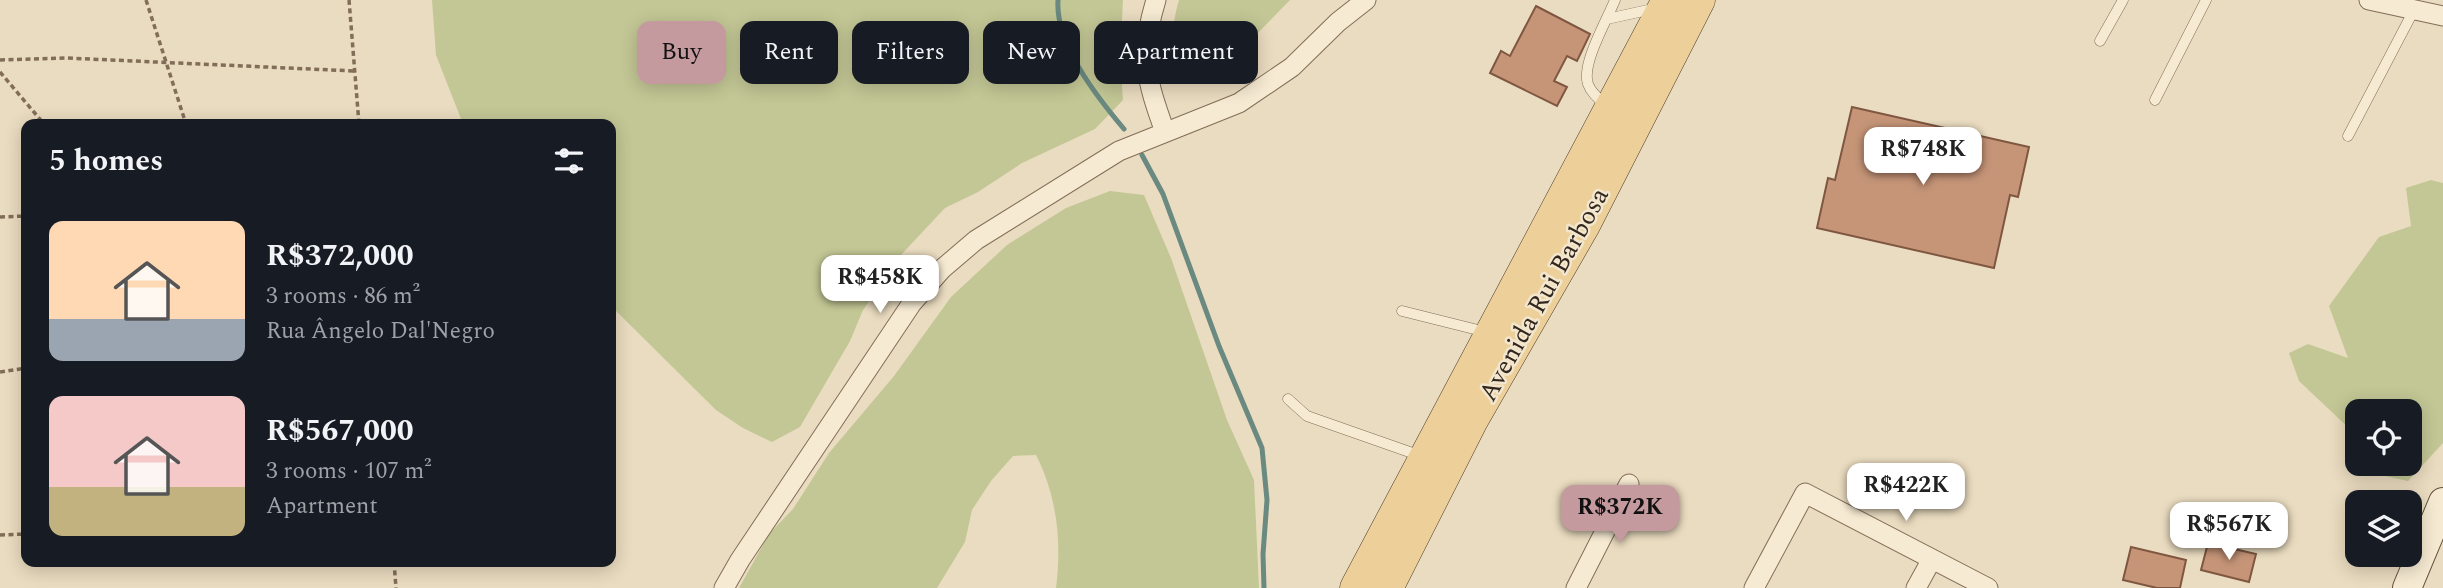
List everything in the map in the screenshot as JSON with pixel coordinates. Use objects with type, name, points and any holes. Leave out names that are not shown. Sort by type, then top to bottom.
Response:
[{"type":"main road","name":"Avenida Rui Barbosa","points":[[1387,588],[1472,420],[1584,225],[1699,0]]},
{"type":"main road","name":"Avenida Rui Barbosa","points":[[1356,588],[1612,110],[1666,3]]},
{"type":"main road","points":[[2407,588],[2443,502]]},
{"type":"street","points":[[1156,0],[1147,29],[1144,58],[1165,132]]},
{"type":"street","points":[[724,588],[912,303],[942,269],[976,240],[1089,168],[1127,147],[1212,116],[1266,86],[1292,67],[1338,22],[1366,0]]},
{"type":"street","points":[[2370,0],[2443,16]]},
{"type":"street","points":[[1576,588],[1629,484]]},
{"type":"street","points":[[1754,588],[1805,493],[1988,588]]},
{"type":"street","points":[[1916,588],[1932,559]]},
{"type":"lane","points":[[1612,110],[1594,95],[1587,82],[1587,67],[1615,0]]},
{"type":"lane","points":[[2101,41],[2123,0]]},
{"type":"lane","points":[[2155,100],[2206,0]]},
{"type":"lane","points":[[1607,19],[1666,3]]},
{"type":"lane","points":[[2348,136],[2414,10]]},
{"type":"lane","points":[[1402,311],[1492,333]]},
{"type":"lane","points":[[1288,399],[1307,416],[1426,458]]},
{"type":"path","points":[[146,0],[184,119]]},
{"type":"path","points":[[349,0],[359,119]]},
{"type":"path","points":[[0,60],[66,58],[354,71]]},
{"type":"path","points":[[0,72],[40,119]]},
{"type":"path","points":[[0,217],[21,216]]},
{"type":"path","points":[[0,372],[21,369]]},
{"type":"path","points":[[0,535],[21,534]]},
{"type":"path","points":[[394,567],[396,588]]},
{"type":"green space","points":[[432,0],[1123,0],[1122,21],[1094,21],[1094,84],[1122,84],[1123,100],[1095,129],[1022,163],[978,192],[945,208],[900,256],[863,310],[850,341],[800,427],[772,442],[743,428],[716,410],[616,311],[616,119],[461,119],[436,55]]},
{"type":"green space","points":[[1179,0],[1290,0],[1258,33],[1258,21],[1174,21]]},
{"type":"green space","points":[[2431,180],[2443,183],[2443,443],[2422,466],[2422,399],[2345,399],[2345,424],[2299,381],[2289,353],[2308,344],[2348,358],[2329,306],[2379,237],[2411,226],[2406,188]]},
{"type":"green space","points":[[1110,191],[1144,195],[1171,258],[1227,420],[1254,480],[1259,588],[1056,588],[1056,520],[1049,487],[1036,455],[1013,456],[991,481],[972,510],[965,542],[937,588],[739,588],[769,534],[793,509],[829,453],[894,376],[951,297],[1007,245],[1066,208]]},
{"type":"green space","points":[[2385,476],[2413,476],[2408,481]]},
{"type":"building","points":[[1536,6],[1590,34],[1577,61],[1567,56],[1554,81],[1567,87],[1557,106],[1490,73],[1501,51],[1510,56]]},
{"type":"building","points":[[1852,107],[2029,147],[2018,197],[2010,195],[1994,268],[1817,228],[1828,178],[1835,180]]},
{"type":"building","points":[[2208,543],[2256,554],[2249,582],[2201,570]]},
{"type":"building","points":[[2131,547],[2186,560],[2180,588],[2157,588],[2123,580]]},
{"type":"waterway","points":[[1058,0],[1059,17],[1070,52],[1090,86],[1124,129]]},
{"type":"waterway","points":[[1142,155],[1163,194],[1219,346],[1262,448],[1267,500],[1263,554],[1264,588]]}]
